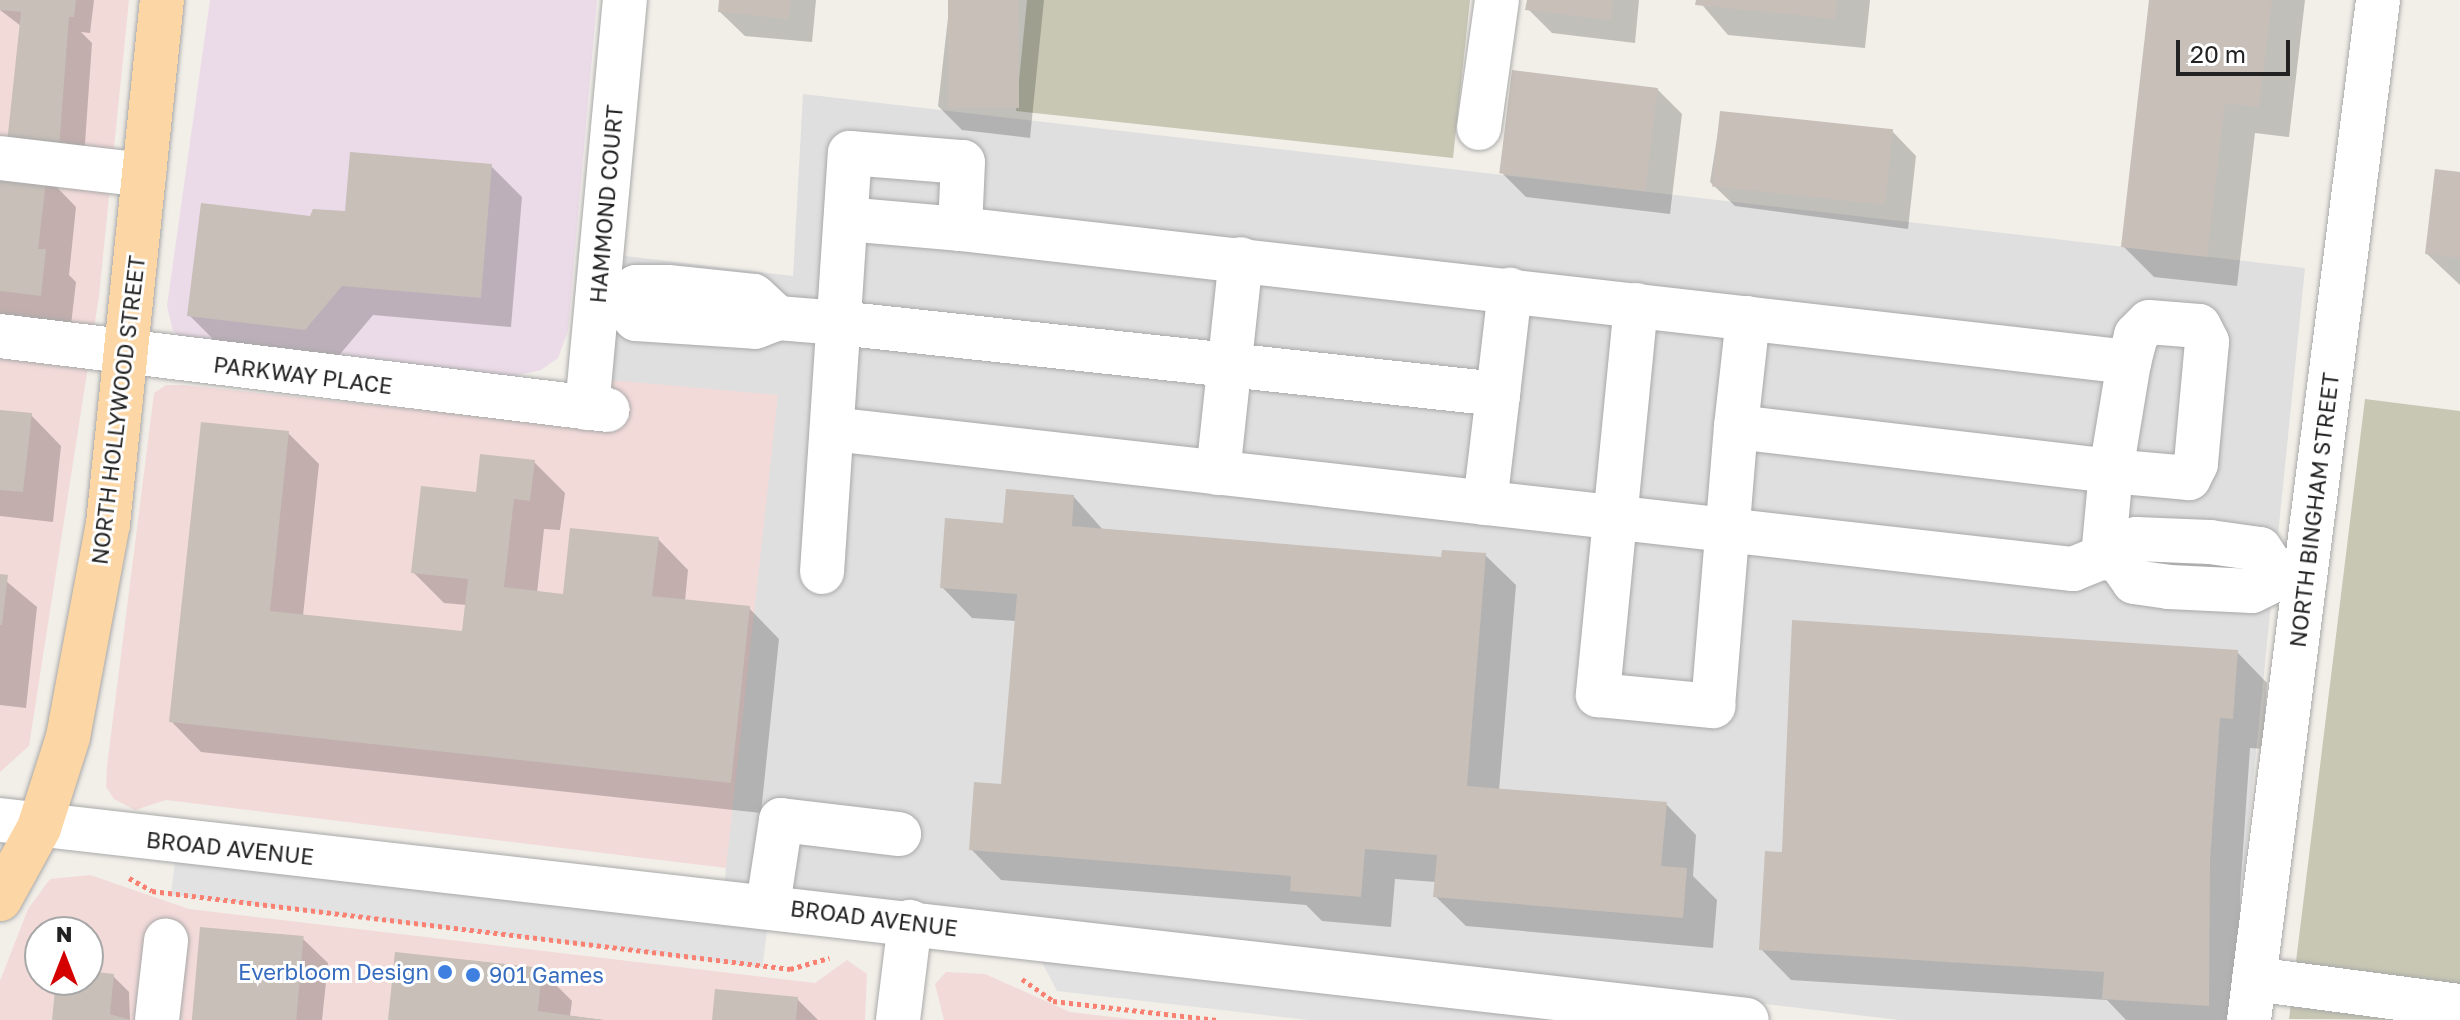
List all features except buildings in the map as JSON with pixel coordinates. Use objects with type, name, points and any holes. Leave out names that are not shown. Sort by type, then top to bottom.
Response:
[{"type":"main road","name":"NORTH HOLLYWOOD STREET","points":[[0,899],[20,824],[68,737],[108,524],[162,0]]},
{"type":"street","name":"HAMMOND COURT","points":[[597,409],[609,302],[625,0]]},
{"type":"street","points":[[1479,128],[1497,0]]},
{"type":"street","name":"NORTH BINGHAM STREET","points":[[2252,999],[2292,579],[2378,0]]},
{"type":"street","points":[[822,572],[850,153],[963,162],[960,229]]},
{"type":"street","points":[[0,158],[144,175]]},
{"type":"street","points":[[846,219],[1241,259],[2129,362]]},
{"type":"street","points":[[1218,473],[1241,259]]},
{"type":"street","points":[[1485,503],[1510,290]]},
{"type":"street","points":[[609,302],[636,319],[668,304],[755,327],[778,318],[839,323],[1498,394]]},
{"type":"street","points":[[1636,305],[1598,695],[1713,706],[1726,530],[1748,318]]},
{"type":"street","points":[[1736,427],[2111,471],[2189,478],[2196,464],[2207,342],[2199,326],[2149,322],[2136,335],[2111,471],[2112,559],[2134,582],[2207,590],[2252,591],[2292,579]]},
{"type":"street","name":"PARKWAY PLACE","points":[[0,336],[127,355],[597,409]]},
{"type":"street","points":[[832,429],[2073,569],[2112,559],[2136,539],[2210,542],[2260,549],[2292,579]]},
{"type":"street","points":[[2207,590],[2210,542]]},
{"type":"street","points":[[768,905],[781,820],[899,834]]},
{"type":"street","name":"BROAD AVENUE","points":[[20,824],[768,905],[1747,1020]]},
{"type":"street","points":[[898,1020],[910,922]]},
{"type":"street","points":[[157,1020],[166,941]]},
{"type":"street","points":[[2252,999],[2460,1006]]},
{"type":"path","points":[[117,871],[152,891],[790,969],[842,954]]},
{"type":"path","points":[[1013,972],[1053,1001],[1217,1020]]},
{"type":"shaded area","points":[[0,0],[129,0],[99,296],[29,746],[0,772]]},
{"type":"shaded area","points":[[210,0],[597,0],[568,331],[558,358],[541,370],[510,377],[189,342],[173,331],[167,306]]},
{"type":"shaded area","points":[[1027,0],[1470,0],[1453,158],[1016,111]]},
{"type":"shaded area","points":[[803,94],[2305,268],[2229,1020],[1899,1020],[725,880],[731,783],[609,380],[625,256],[793,276]]},
{"type":"shaded area","points":[[609,380],[778,395],[726,868],[166,800],[135,810],[114,799],[106,787],[107,766],[154,393],[166,385],[184,385],[606,430]]},
{"type":"shaded area","points":[[2365,399],[2460,411],[2460,1020],[2289,1019]]},
{"type":"shaded area","points":[[176,853],[768,926],[762,967],[171,895]]},
{"type":"shaded area","points":[[90,875],[189,909],[815,983],[847,960],[867,974],[865,1020],[0,1020],[0,981],[24,919],[24,996],[104,996],[104,916],[25,916],[50,879]]},
{"type":"shaded area","points":[[1038,955],[1584,1020],[1308,1020],[1057,991]]},
{"type":"shaded area","points":[[946,972],[985,974],[1070,1012],[1139,1020],[944,1020],[935,984]]},
{"type":"place","name":"Everbloom Design","points":[[445,972]]},
{"type":"place","name":"901 Games","points":[[473,975]]}]
